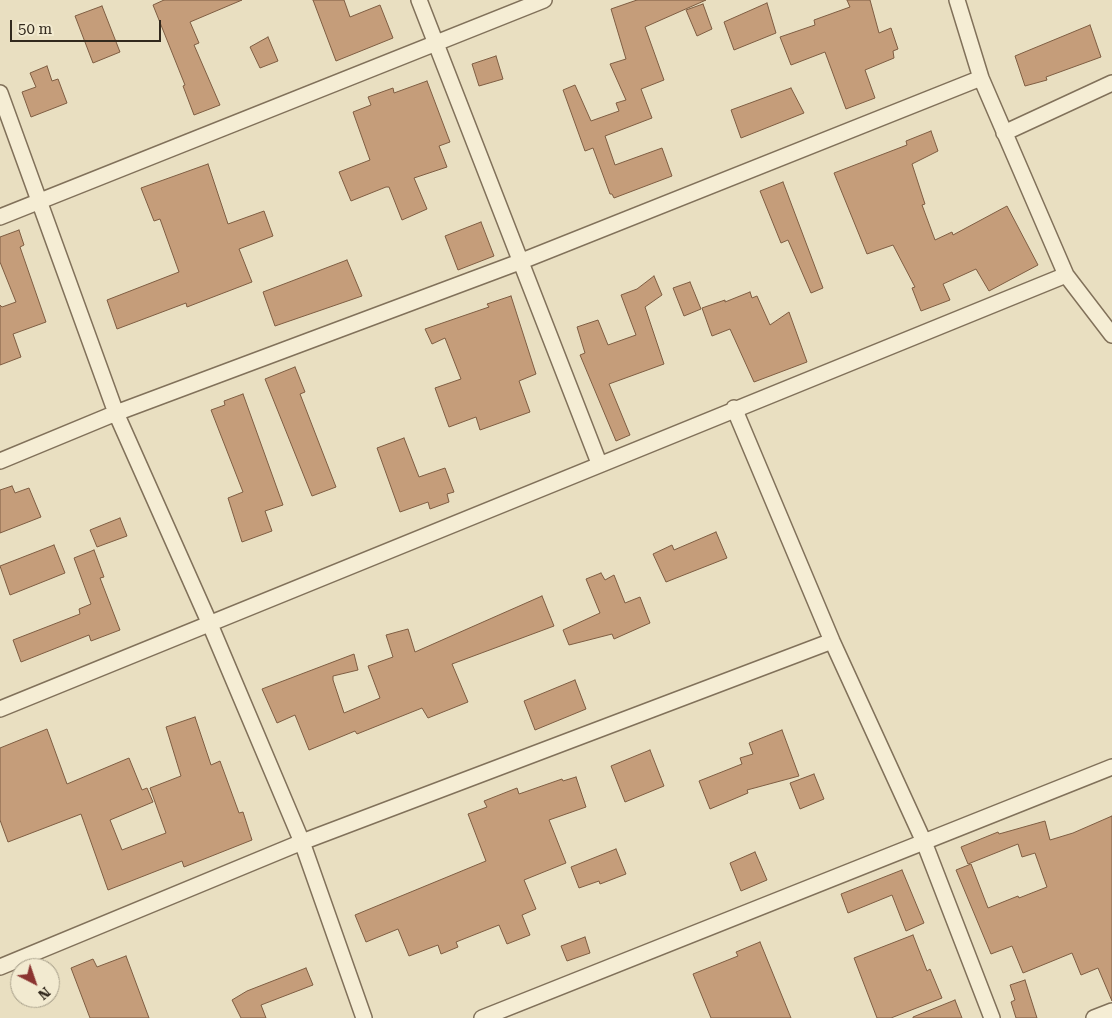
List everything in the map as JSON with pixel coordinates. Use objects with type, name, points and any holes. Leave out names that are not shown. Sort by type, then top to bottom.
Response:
[{"type":"street","points":[[419,0],[434,44],[522,261],[599,463]]},
{"type":"street","points":[[0,217],[544,0]]},
{"type":"street","points":[[957,0],[980,78],[1066,275],[1112,335]]},
{"type":"street","points":[[0,461],[116,413],[522,261],[980,78]]},
{"type":"street","points":[[1004,133],[1112,83]]},
{"type":"street","points":[[0,93],[116,413],[209,622],[302,842],[364,1018]]},
{"type":"street","points":[[0,709],[734,408],[1066,275]]},
{"type":"street","points":[[734,408],[832,641],[924,842],[992,1018]]},
{"type":"street","points":[[0,967],[302,842],[832,641]]},
{"type":"street","points":[[482,1018],[1112,767]]},
{"type":"street","points":[[1094,1018],[1112,1011]]},
{"type":"building","points":[[164,0],[242,0],[190,22],[199,43],[194,45],[220,105],[194,115],[183,86],[185,85],[153,5]]},
{"type":"building","points":[[313,0],[344,0],[350,17],[380,5],[393,38],[336,61]]},
{"type":"building","points":[[637,0],[706,0],[645,27],[664,80],[641,89],[652,118],[605,136],[615,165],[662,148],[672,176],[614,198],[610,194],[593,148],[585,151],[563,90],[575,85],[591,121],[619,111],[616,103],[626,100],[610,64],[626,59],[611,9]]},
{"type":"building","points":[[847,0],[870,0],[879,33],[891,28],[898,49],[893,51],[894,58],[865,70],[875,98],[846,109],[825,52],[791,65],[780,37],[815,25],[814,20],[850,7]]},
{"type":"building","points":[[767,3],[776,33],[734,50],[724,22]]},
{"type":"building","points":[[703,4],[712,29],[697,36],[686,10]]},
{"type":"building","points":[[102,6],[120,52],[93,63],[75,16]]},
{"type":"building","points":[[1090,25],[1101,57],[1046,77],[1047,80],[1025,86],[1015,56]]},
{"type":"building","points":[[268,37],[278,61],[260,68],[250,47]]},
{"type":"building","points":[[496,56],[503,79],[479,86],[472,64]]},
{"type":"building","points":[[47,66],[52,81],[58,79],[67,103],[31,117],[22,92],[36,87],[30,73]]},
{"type":"building","points":[[427,81],[450,142],[439,146],[447,167],[414,178],[427,209],[402,220],[389,187],[351,201],[339,172],[370,160],[353,112],[371,105],[368,97],[393,88],[394,93]]},
{"type":"building","points":[[791,88],[804,113],[741,138],[731,110]]},
{"type":"building","points":[[931,131],[938,151],[912,164],[925,204],[922,205],[935,240],[952,232],[953,235],[1007,206],[1038,265],[989,291],[976,269],[943,284],[950,300],[921,311],[912,288],[915,287],[893,245],[867,254],[834,173],[907,145],[906,141]]},
{"type":"building","points":[[208,164],[228,224],[264,211],[273,236],[239,249],[252,282],[187,307],[186,303],[117,329],[107,300],[179,272],[160,219],[154,221],[141,188]]},
{"type":"building","points":[[783,182],[823,288],[811,293],[788,240],[781,243],[760,191]]},
{"type":"building","points":[[481,222],[494,256],[458,270],[445,236]]},
{"type":"building","points":[[19,230],[24,245],[20,247],[46,322],[13,334],[21,357],[0,365],[0,305],[2,307],[16,302],[0,262],[0,237]]},
{"type":"building","points":[[347,260],[362,296],[275,326],[263,292]]},
{"type":"building","points":[[654,276],[662,295],[645,307],[664,364],[609,384],[630,435],[616,441],[580,355],[585,353],[577,327],[598,320],[608,345],[636,335],[621,295],[637,289]]},
{"type":"building","points":[[690,282],[701,309],[684,316],[673,288]]},
{"type":"building","points":[[750,292],[752,298],[757,296],[770,325],[789,312],[807,362],[754,382],[730,329],[712,336],[702,308],[725,300],[725,302]]},
{"type":"building","points":[[511,296],[536,374],[519,381],[530,412],[480,430],[476,417],[449,427],[435,388],[461,379],[445,338],[432,344],[425,329],[489,307],[487,304]]},
{"type":"building","points":[[295,367],[305,392],[300,394],[336,487],[312,496],[265,379]]},
{"type":"building","points":[[243,394],[283,505],[265,511],[272,531],[242,542],[228,498],[243,492],[211,410],[225,405],[224,401]]},
{"type":"building","points":[[404,438],[419,477],[445,468],[454,492],[447,494],[449,502],[430,509],[428,502],[400,512],[377,448]]},
{"type":"building","points":[[12,486],[15,493],[29,488],[41,517],[0,533],[0,490]]},
{"type":"building","points":[[120,518],[127,536],[97,547],[90,530]]},
{"type":"building","points":[[716,532],[727,558],[666,582],[653,554],[672,545],[674,550]]},
{"type":"building","points":[[54,545],[65,573],[10,595],[0,566]]},
{"type":"building","points":[[94,550],[104,577],[100,578],[120,630],[91,641],[89,635],[21,662],[13,640],[80,614],[79,609],[91,604],[74,558]]},
{"type":"building","points":[[601,573],[605,580],[614,575],[625,603],[640,597],[650,623],[614,639],[612,634],[569,645],[563,630],[600,613],[586,579]]},
{"type":"building","points":[[542,596],[554,626],[452,664],[468,702],[428,718],[422,708],[357,734],[355,731],[309,750],[295,715],[277,723],[262,689],[354,654],[358,670],[333,676],[344,713],[380,698],[368,666],[393,657],[386,635],[408,629],[415,652]]},
{"type":"building","points":[[575,680],[586,709],[535,730],[524,701]]},
{"type":"building","points":[[195,717],[211,765],[220,761],[239,813],[243,812],[252,840],[184,867],[182,861],[108,890],[81,814],[8,842],[0,820],[0,748],[47,729],[67,784],[129,758],[142,790],[147,788],[153,802],[110,820],[122,850],[166,833],[150,788],[181,776],[166,727]]},
{"type":"building","points":[[782,730],[799,776],[747,790],[748,793],[710,809],[699,781],[742,764],[740,758],[753,754],[749,743]]},
{"type":"building","points":[[650,750],[664,786],[625,802],[611,766]]},
{"type":"building","points":[[814,774],[824,799],[800,809],[790,783]]},
{"type":"building","points":[[576,777],[586,807],[549,820],[566,863],[524,880],[536,909],[522,915],[530,935],[507,944],[499,925],[456,942],[458,947],[441,954],[438,945],[409,956],[398,929],[366,942],[355,915],[486,861],[468,814],[487,807],[484,801],[517,788],[519,794],[562,779],[563,781]]},
{"type":"building","points":[[1112,816],[1112,1001],[1098,968],[1081,975],[1072,953],[1023,973],[1012,946],[991,954],[956,870],[971,864],[988,908],[1018,896],[1019,898],[1047,887],[1035,853],[1022,857],[1018,844],[968,864],[961,847],[998,832],[999,834],[1045,821],[1050,840],[1073,833]]},
{"type":"building","points":[[616,849],[626,874],[600,884],[599,881],[579,888],[571,867]]},
{"type":"building","points":[[755,852],[767,880],[741,891],[730,863]]},
{"type":"building","points":[[902,870],[924,923],[906,931],[892,895],[848,913],[841,894]]},
{"type":"building","points":[[913,935],[927,971],[930,969],[942,998],[891,1018],[877,1018],[854,958]]},
{"type":"building","points":[[585,937],[590,953],[567,961],[561,946]]},
{"type":"building","points":[[760,942],[791,1018],[711,1018],[693,974],[738,956],[736,952]]},
{"type":"building","points":[[126,956],[149,1018],[90,1018],[71,968],[93,959],[97,967]]},
{"type":"building","points":[[306,968],[313,985],[261,1005],[266,1018],[241,1018],[232,1000],[247,991]]},
{"type":"building","points":[[1025,980],[1037,1018],[1016,1018],[1011,1002],[1015,1000],[1010,985]]},
{"type":"building","points":[[955,1000],[962,1018],[913,1018],[913,1017]]}]
